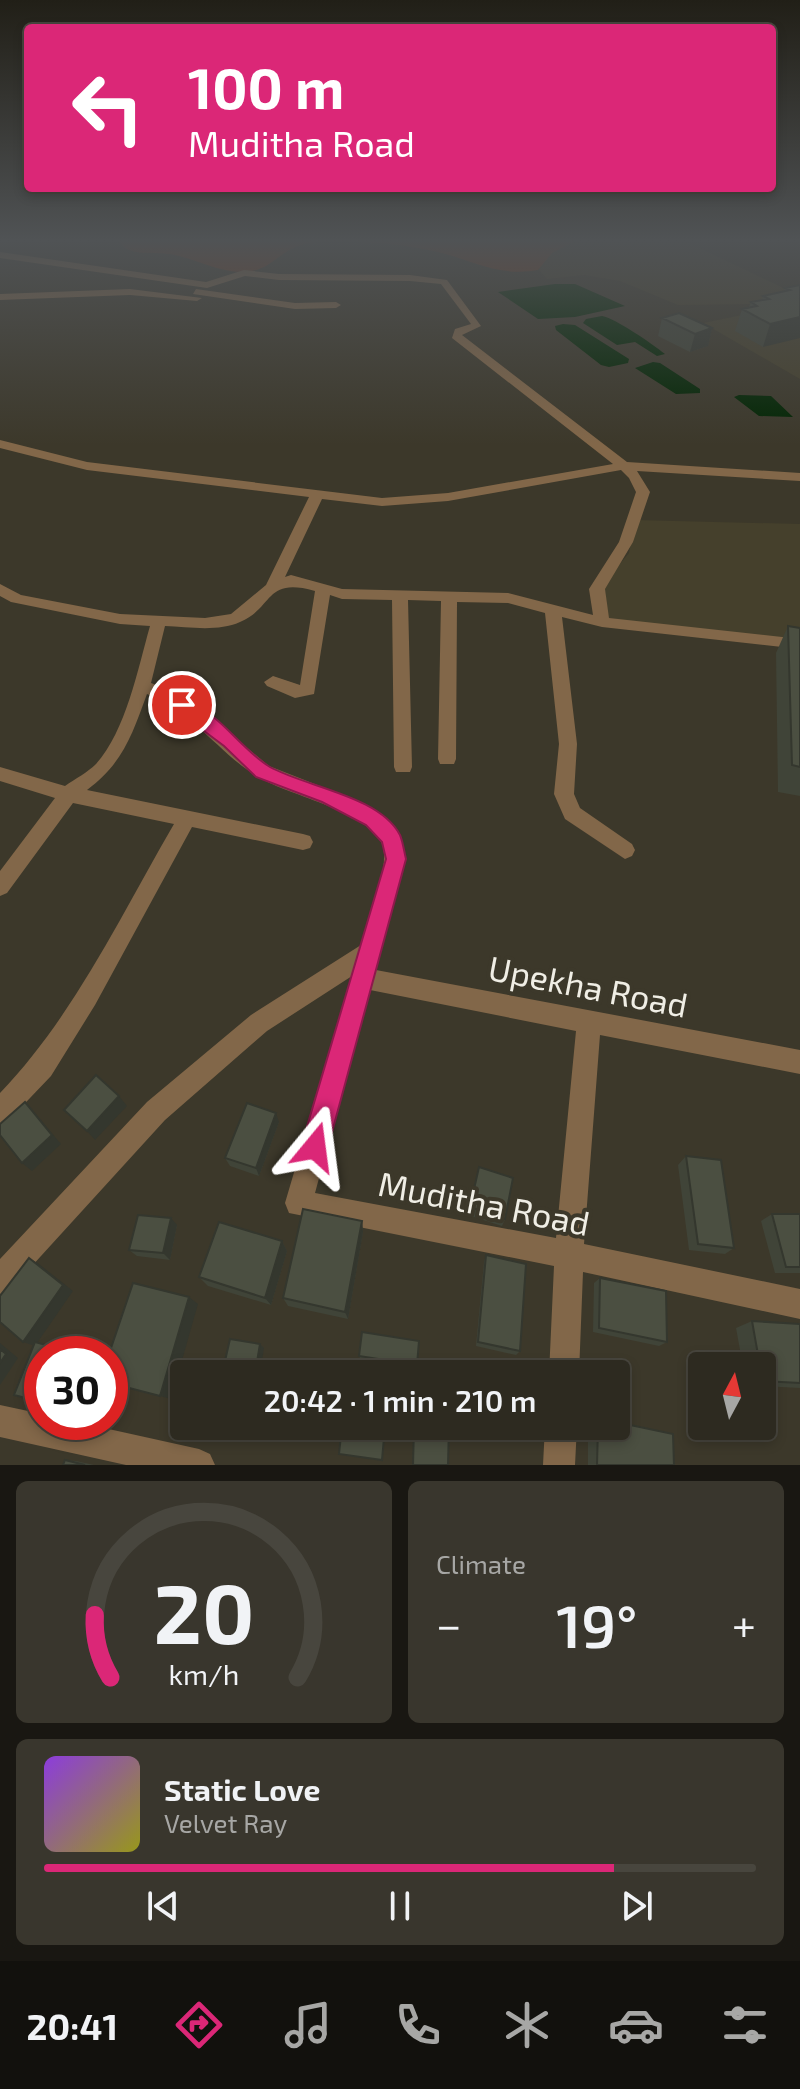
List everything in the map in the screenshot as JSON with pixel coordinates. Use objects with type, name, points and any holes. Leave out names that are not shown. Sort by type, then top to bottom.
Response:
[{"type":"street","points":[[463,308],[476,326],[459,331],[456,336],[624,466],[635,476],[643,492],[626,542],[597,589],[602,622]]},
{"type":"street","points":[[0,444],[87,466],[382,502],[448,497],[624,466],[800,477]]},
{"type":"street","points":[[272,588],[317,495]]},
{"type":"street","points":[[0,589],[16,599],[120,619],[205,623],[236,618],[272,588],[291,580],[342,594],[449,598],[484,595],[602,622],[800,644]]},
{"type":"street","points":[[273,682],[295,692],[308,690],[323,588]]},
{"type":"street","points":[[400,597],[403,767]]},
{"type":"street","points":[[447,759],[449,598]]},
{"type":"street","points":[[553,610],[568,744],[564,794],[572,813],[625,850]]},
{"type":"street","points":[[0,887],[68,794],[102,769],[123,736],[142,686],[159,620]]},
{"type":"street","name":"Muditha Road","points":[[142,686],[167,695],[197,716],[262,771],[362,814],[391,838],[396,859],[299,1203],[800,1304]]},
{"type":"street","points":[[0,774],[68,794],[303,842]]},
{"type":"street","points":[[0,1111],[42,1067],[87,997],[187,818]]},
{"type":"street","points":[[0,1280],[156,1111],[259,1023],[370,951]]},
{"type":"street","name":"Upekha Road","points":[[362,978],[800,1062]]},
{"type":"street","points":[[565,1360],[569,1255],[589,1022]]},
{"type":"street","points":[[0,1421],[199,1465]]},
{"type":"street","points":[[559,1465],[560,1440]]},
{"type":"shaded area","points":[[522,308],[614,308],[575,317],[538,319]]},
{"type":"shaded area","points":[[774,308],[800,308],[800,379],[703,323]]},
{"type":"shaded area","points":[[602,316],[625,327],[665,354],[657,356],[635,342],[617,345],[583,323],[586,319]]},
{"type":"shaded area","points":[[575,325],[629,359],[628,363],[609,367],[601,365],[556,330],[555,326]]},
{"type":"shaded area","points":[[660,363],[700,389],[700,393],[676,394],[635,368]]},
{"type":"shaded area","points":[[771,396],[793,417],[759,416],[734,397]]},
{"type":"shaded area","points":[[635,520],[800,524],[800,644],[609,622],[604,583],[629,553]]},
{"type":"building","points":[[800,308],[800,317],[770,324],[742,309]]},
{"type":"building","points":[[679,313],[712,328],[695,334],[662,318]]},
{"type":"building","points":[[788,626],[800,628],[800,767],[792,765]]},
{"type":"building","points":[[96,1075],[119,1096],[87,1131],[64,1110]]},
{"type":"building","points":[[25,1102],[52,1135],[22,1163],[0,1135],[0,1124]]},
{"type":"building","points":[[247,1103],[276,1113],[256,1168],[225,1158]]},
{"type":"building","points":[[686,1156],[721,1160],[734,1248],[698,1244]]},
{"type":"building","points":[[479,1167],[513,1178],[505,1219],[470,1207]]},
{"type":"building","points":[[303,1209],[362,1221],[345,1312],[283,1298]]},
{"type":"building","points":[[772,1214],[800,1214],[800,1267],[786,1267]]},
{"type":"building","points":[[138,1215],[171,1218],[163,1253],[129,1250]]},
{"type":"building","points":[[219,1222],[282,1241],[265,1298],[199,1277]]},
{"type":"building","points":[[486,1255],[526,1264],[520,1351],[478,1342]]},
{"type":"building","points":[[29,1258],[63,1285],[27,1336],[24,1336],[23,1342],[0,1322],[0,1296]]},
{"type":"building","points":[[600,1278],[666,1291],[667,1342],[599,1328]]},
{"type":"building","points":[[133,1283],[189,1297],[160,1396],[128,1388],[128,1336],[115,1336]]},
{"type":"building","points":[[752,1321],[800,1324],[800,1383],[776,1382],[776,1352],[758,1352]]},
{"type":"building","points":[[362,1332],[419,1341],[417,1360],[359,1356]]},
{"type":"building","points":[[230,1339],[260,1344],[257,1360],[225,1360]]},
{"type":"building","points":[[0,1349],[6,1354],[0,1363]]},
{"type":"building","points":[[24,1370],[24,1398],[14,1395]]},
{"type":"building","points":[[630,1425],[673,1434],[674,1465],[597,1465],[598,1440],[630,1440]]},
{"type":"building","points":[[340,1440],[384,1440],[382,1460],[339,1454]]},
{"type":"building","points":[[414,1440],[449,1440],[448,1465],[413,1465]]},
{"type":"building","points":[[65,1460],[85,1465],[63,1465]]},
{"type":"route","points":[[182,705],[230,741],[262,771],[328,797],[373,820],[391,838],[396,859],[315,1147]]}]
